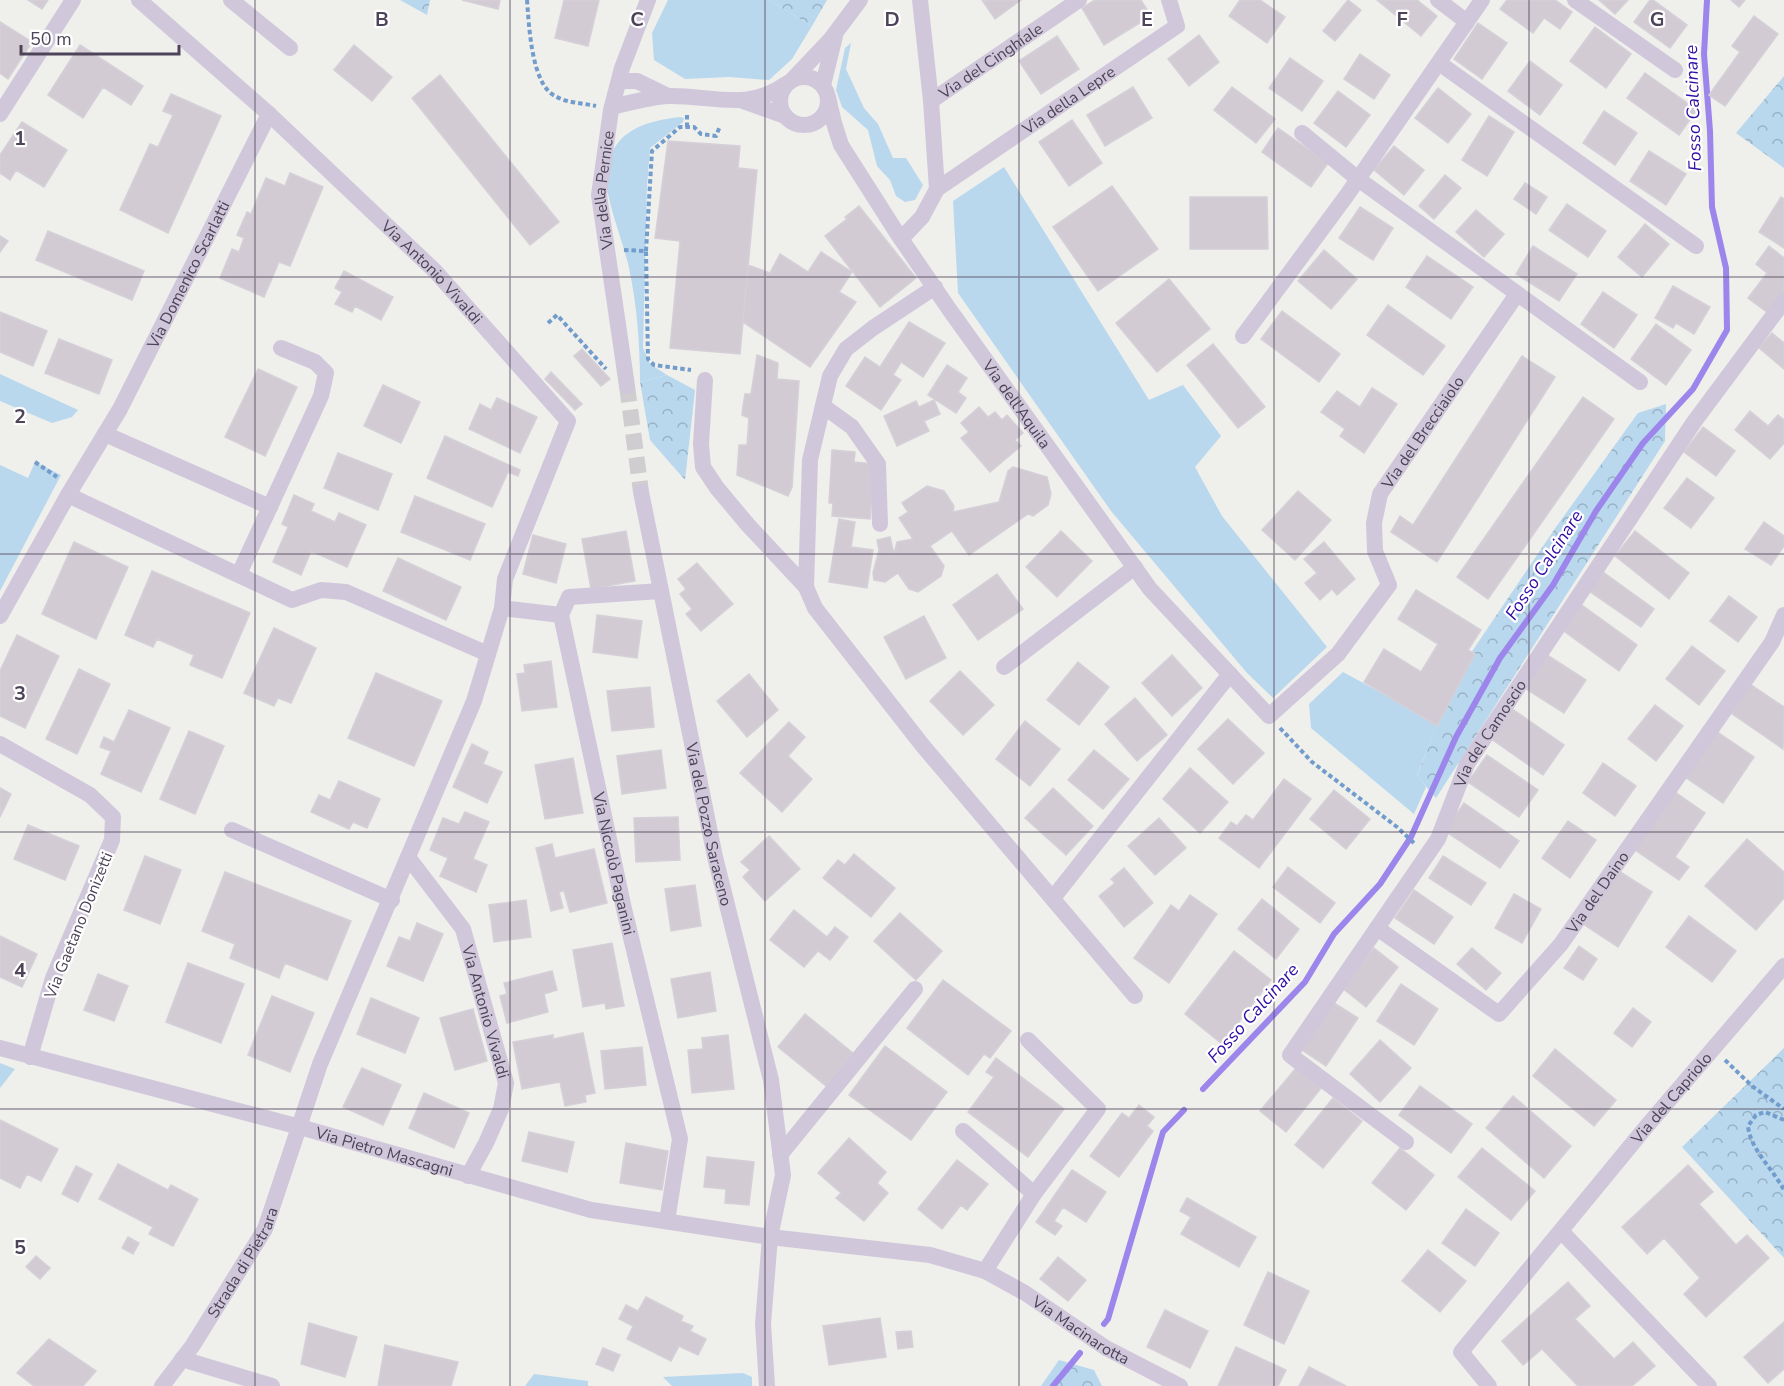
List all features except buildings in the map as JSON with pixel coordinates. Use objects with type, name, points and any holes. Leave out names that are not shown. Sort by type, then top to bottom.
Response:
[{"type":"street","points":[[0,114],[73,0]]},
{"type":"street","name":"Via Antonio Vivaldi","points":[[139,0],[269,114],[435,271],[568,421],[505,579],[502,608],[474,701],[392,900],[320,1064],[300,1127]]},
{"type":"street","points":[[231,0],[290,48]]},
{"type":"street","name":"Via della Pernice","points":[[627,386],[599,195],[612,109],[619,81],[648,0]]},
{"type":"street","points":[[785,116],[780,103],[782,90],[836,32],[860,0]]},
{"type":"street","points":[[901,239],[922,217],[937,189],[931,101],[920,0]]},
{"type":"street","name":"Via del Cinghiale","points":[[931,101],[1079,0]]},
{"type":"street","name":"Via della Lepre","points":[[937,189],[1177,26],[1169,0]]},
{"type":"street","points":[[1438,0],[1467,22]]},
{"type":"street","points":[[1244,336],[1358,179],[1482,0]]},
{"type":"street","points":[[1575,0],[1675,70]]},
{"type":"street","points":[[809,124],[822,118],[826,112],[826,91],[836,32]]},
{"type":"street","points":[[1439,63],[1696,246]]},
{"type":"street","points":[[743,101],[768,94],[790,81],[809,77],[826,91]]},
{"type":"street","points":[[619,81],[637,81],[668,96]]},
{"type":"street","name":"Via dell'Aquila","points":[[826,91],[841,145],[949,309],[1150,589],[1269,716]]},
{"type":"street","points":[[612,109],[668,96],[743,101],[785,116],[796,123],[809,124],[841,145]]},
{"type":"street","name":"Via Domenico Scarlatti","points":[[0,616],[71,489],[120,409],[269,114]]},
{"type":"street","points":[[1302,134],[1358,179],[1640,382]]},
{"type":"street","points":[[806,587],[810,460],[830,376],[846,350],[873,328],[935,287]]},
{"type":"street","name":"Via del Brecciaiolo","points":[[1269,716],[1338,654],[1389,585],[1375,551],[1374,523],[1380,494],[1517,294]]},
{"type":"street","name":"Via del Camoscio","points":[[1406,1142],[1290,1055],[1438,839],[1467,764],[1694,422],[1784,301]]},
{"type":"street","points":[[239,574],[321,396],[326,373],[315,362],[281,348]]},
{"type":"street","points":[[705,380],[701,444],[703,467],[748,525],[806,587],[815,608],[923,746],[1135,996]]},
{"type":"street","points":[[823,406],[852,427],[878,464],[880,524]]},
{"type":"street","points":[[105,434],[270,507]]},
{"type":"street","points":[[71,489],[292,600],[321,590],[346,592],[488,654]]},
{"type":"street","name":"Via del Pozzo Saraceno","points":[[641,492],[715,857],[771,1080],[783,1175],[770,1237],[763,1324],[768,1386]]},
{"type":"street","points":[[1004,667],[1135,567]]},
{"type":"street","points":[[502,608],[561,615],[569,597],[661,591]]},
{"type":"street","name":"Via Niccolò Paganini","points":[[561,615],[624,909],[680,1139],[667,1221]]},
{"type":"street","name":"Via del Daino","points":[[1377,928],[1499,1014],[1561,944],[1778,647],[1784,615]]},
{"type":"street","points":[[1053,898],[1230,674]]},
{"type":"street","name":"Via Gaetano Donizetti","points":[[0,744],[90,795],[113,817],[112,840],[53,978],[30,1057]]},
{"type":"street","points":[[232,830],[392,900]]},
{"type":"street","name":"Via Antonio Vivaldi","points":[[408,857],[462,929],[506,1083],[501,1109],[468,1176]]},
{"type":"street","name":"Via del Capriolo","points":[[1489,1386],[1461,1352],[1646,1127],[1784,966]]},
{"type":"street","points":[[780,1155],[915,989]]},
{"type":"street","points":[[985,1271],[1034,1194],[1098,1109],[1028,1040]]},
{"type":"street","name":"Via Pietro Mascagni","points":[[0,1048],[300,1127],[591,1210],[770,1237]]},
{"type":"street","name":"Strada di Pietrara","points":[[162,1386],[193,1345],[265,1228],[300,1127]]},
{"type":"street","points":[[963,1131],[1034,1194]]},
{"type":"street","points":[[1561,1231],[1709,1386]]},
{"type":"street","name":"Via Macinarotta","points":[[770,1237],[930,1255],[985,1271],[1025,1293],[1106,1348],[1180,1386]]},
{"type":"street","points":[[182,1359],[272,1386]]},
{"type":"path","points":[[527,0],[529,33],[544,86],[552,95],[564,100],[612,109]]},
{"type":"path","points":[[687,114],[687,127]]},
{"type":"path","points":[[705,380],[707,372],[654,364],[648,359],[646,251],[652,151],[680,128],[694,128],[701,134],[716,136],[720,126]]},
{"type":"path","points":[[623,250],[646,251]]},
{"type":"path","points":[[548,323],[557,315],[610,374]]},
{"type":"path","points":[[35,462],[71,489]]},
{"type":"path","points":[[1269,716],[1312,762],[1414,843]]},
{"type":"path","points":[[1713,1049],[1752,1086],[1784,1109]]},
{"type":"path","points":[[1784,1120],[1765,1112],[1756,1115],[1748,1126],[1749,1138],[1777,1176],[1784,1190]]},
{"type":"green space","points":[[400,0],[430,0],[427,15]]},
{"type":"green space","points":[[668,0],[769,0],[812,26],[792,59],[769,80],[729,77],[685,79],[654,60],[652,33]]},
{"type":"green space","points":[[769,0],[827,0],[812,26]]},
{"type":"green space","points":[[851,43],[846,69],[864,108],[878,124],[893,158],[906,158],[923,185],[915,200],[905,202],[896,196],[890,180],[877,166],[868,130],[842,107],[836,90],[845,48]]},
{"type":"green space","points":[[1784,76],[1784,168],[1736,133]]},
{"type":"green space","points":[[684,118],[683,122],[650,148],[647,186],[643,348],[650,364],[667,375],[640,382],[639,339],[634,296],[627,258],[606,186],[608,167],[617,144],[634,129],[656,121]]},
{"type":"green space","points":[[1004,167],[1149,400],[1183,385],[1221,436],[1195,467],[1222,516],[1327,647],[1273,698],[1247,673],[1111,511],[958,293],[953,201]]},
{"type":"green space","points":[[0,374],[78,410],[72,417],[52,423],[0,401]]},
{"type":"green space","points":[[667,375],[695,390],[685,480],[650,440],[640,382]]},
{"type":"green space","points":[[1666,404],[1665,441],[1436,798],[1417,776],[1458,672],[1556,527],[1638,413]]},
{"type":"green space","points":[[35,462],[61,475],[0,591],[0,465],[28,478]]},
{"type":"green space","points":[[1343,672],[1437,726],[1417,775],[1426,787],[1414,814],[1311,728],[1309,704]]},
{"type":"green space","points":[[1784,1048],[1784,1258],[1682,1147]]},
{"type":"green space","points":[[0,1063],[15,1069],[0,1088]]},
{"type":"green space","points":[[1059,1360],[1094,1370],[1102,1386],[1041,1386]]},
{"type":"green space","points":[[743,1373],[752,1377],[752,1386],[672,1386],[663,1377]]},
{"type":"green space","points":[[534,1374],[588,1381],[588,1386],[525,1386]]},
{"type":"waterway","name":"Fosso Calcinare","points":[[1203,1089],[1305,982],[1334,934],[1380,884],[1411,837],[1456,737],[1500,658],[1553,585],[1596,511],[1643,443],[1693,389],[1727,330],[1726,268],[1712,207],[1710,131],[1704,54],[1707,0]]},
{"type":"waterway","name":"Fosso Calcinare","points":[[1104,1324],[1108,1319],[1163,1132],[1184,1110]]},
{"type":"waterway","name":"Fosso Calcinare","points":[[1053,1386],[1080,1353]]},
{"type":"tunnel","points":[[627,386],[641,492]]}]
